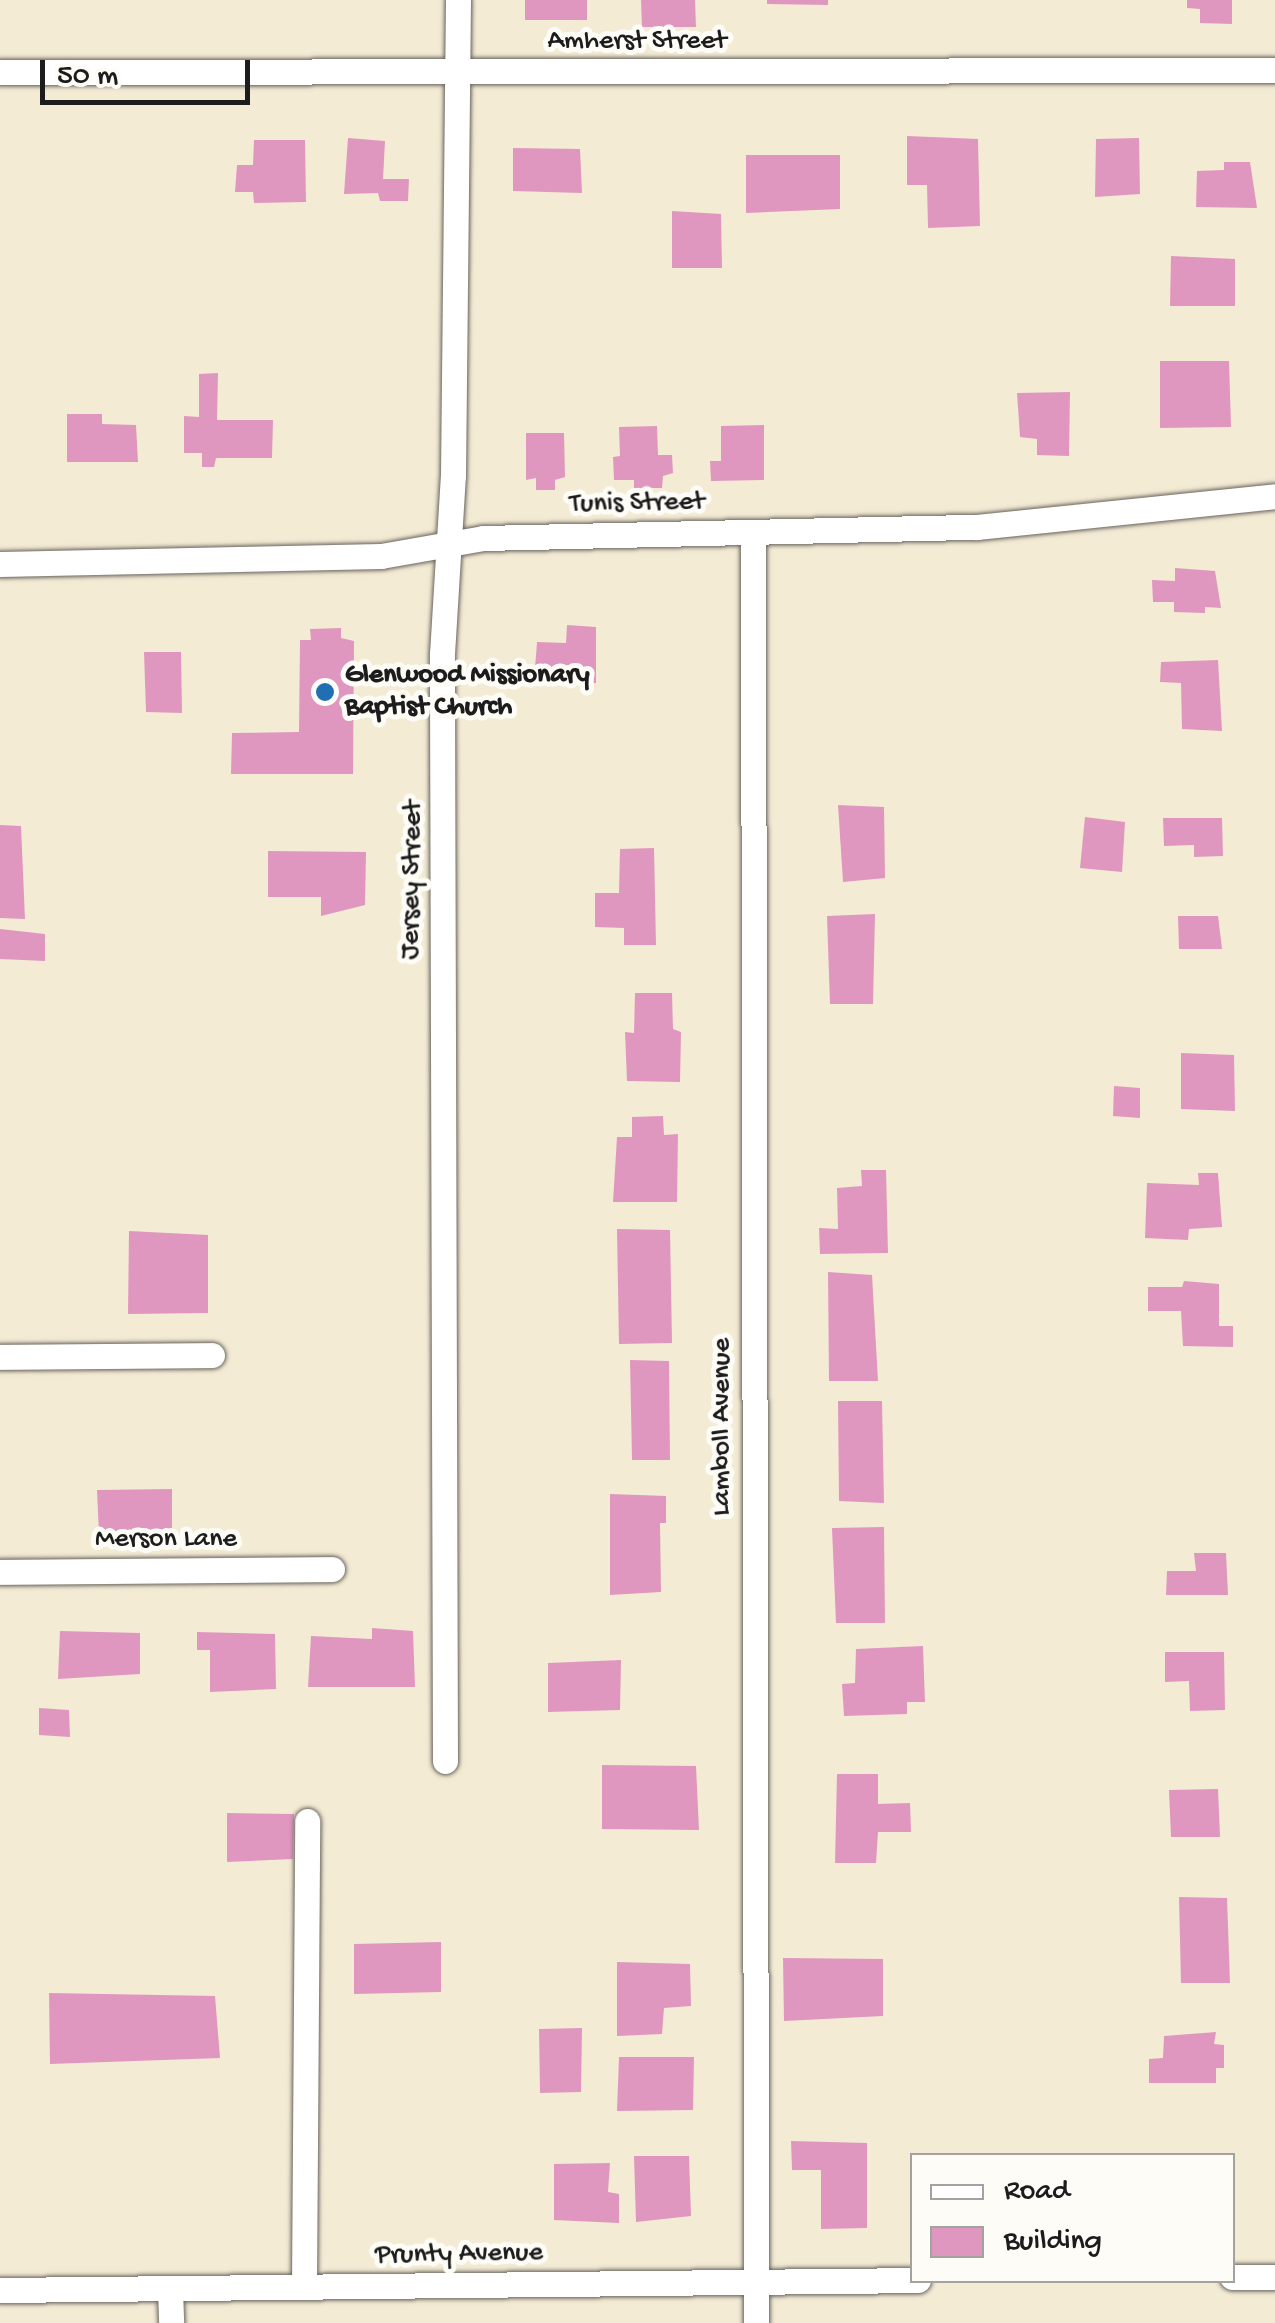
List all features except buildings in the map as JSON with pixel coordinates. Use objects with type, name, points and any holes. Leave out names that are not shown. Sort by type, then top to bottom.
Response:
[{"type":"street","name":"Jersey Street","points":[[446,1761],[442,654],[450,546],[458,0]]},
{"type":"street","name":"Amherst Street","points":[[0,72],[1275,70]]},
{"type":"street","name":"Tunis Street","points":[[0,564],[265,562],[381,556],[483,538],[1031,524],[1275,496]]},
{"type":"street","name":"Lamboll Avenue","points":[[753,532],[756,2323]]},
{"type":"street","points":[[0,1357],[212,1356]]},
{"type":"street","name":"Merson Lane","points":[[0,1572],[332,1569]]},
{"type":"street","points":[[304,2287],[307,1821]]},
{"type":"street","points":[[1235,2278],[1275,2277]]},
{"type":"street","name":"Prunty Avenue","points":[[0,2290],[910,2280]]},
{"type":"street","points":[[170,2289],[171,2323]]},
{"type":"place","name":"Glenwood Missionary Baptist Church","points":[[325,692]]}]
